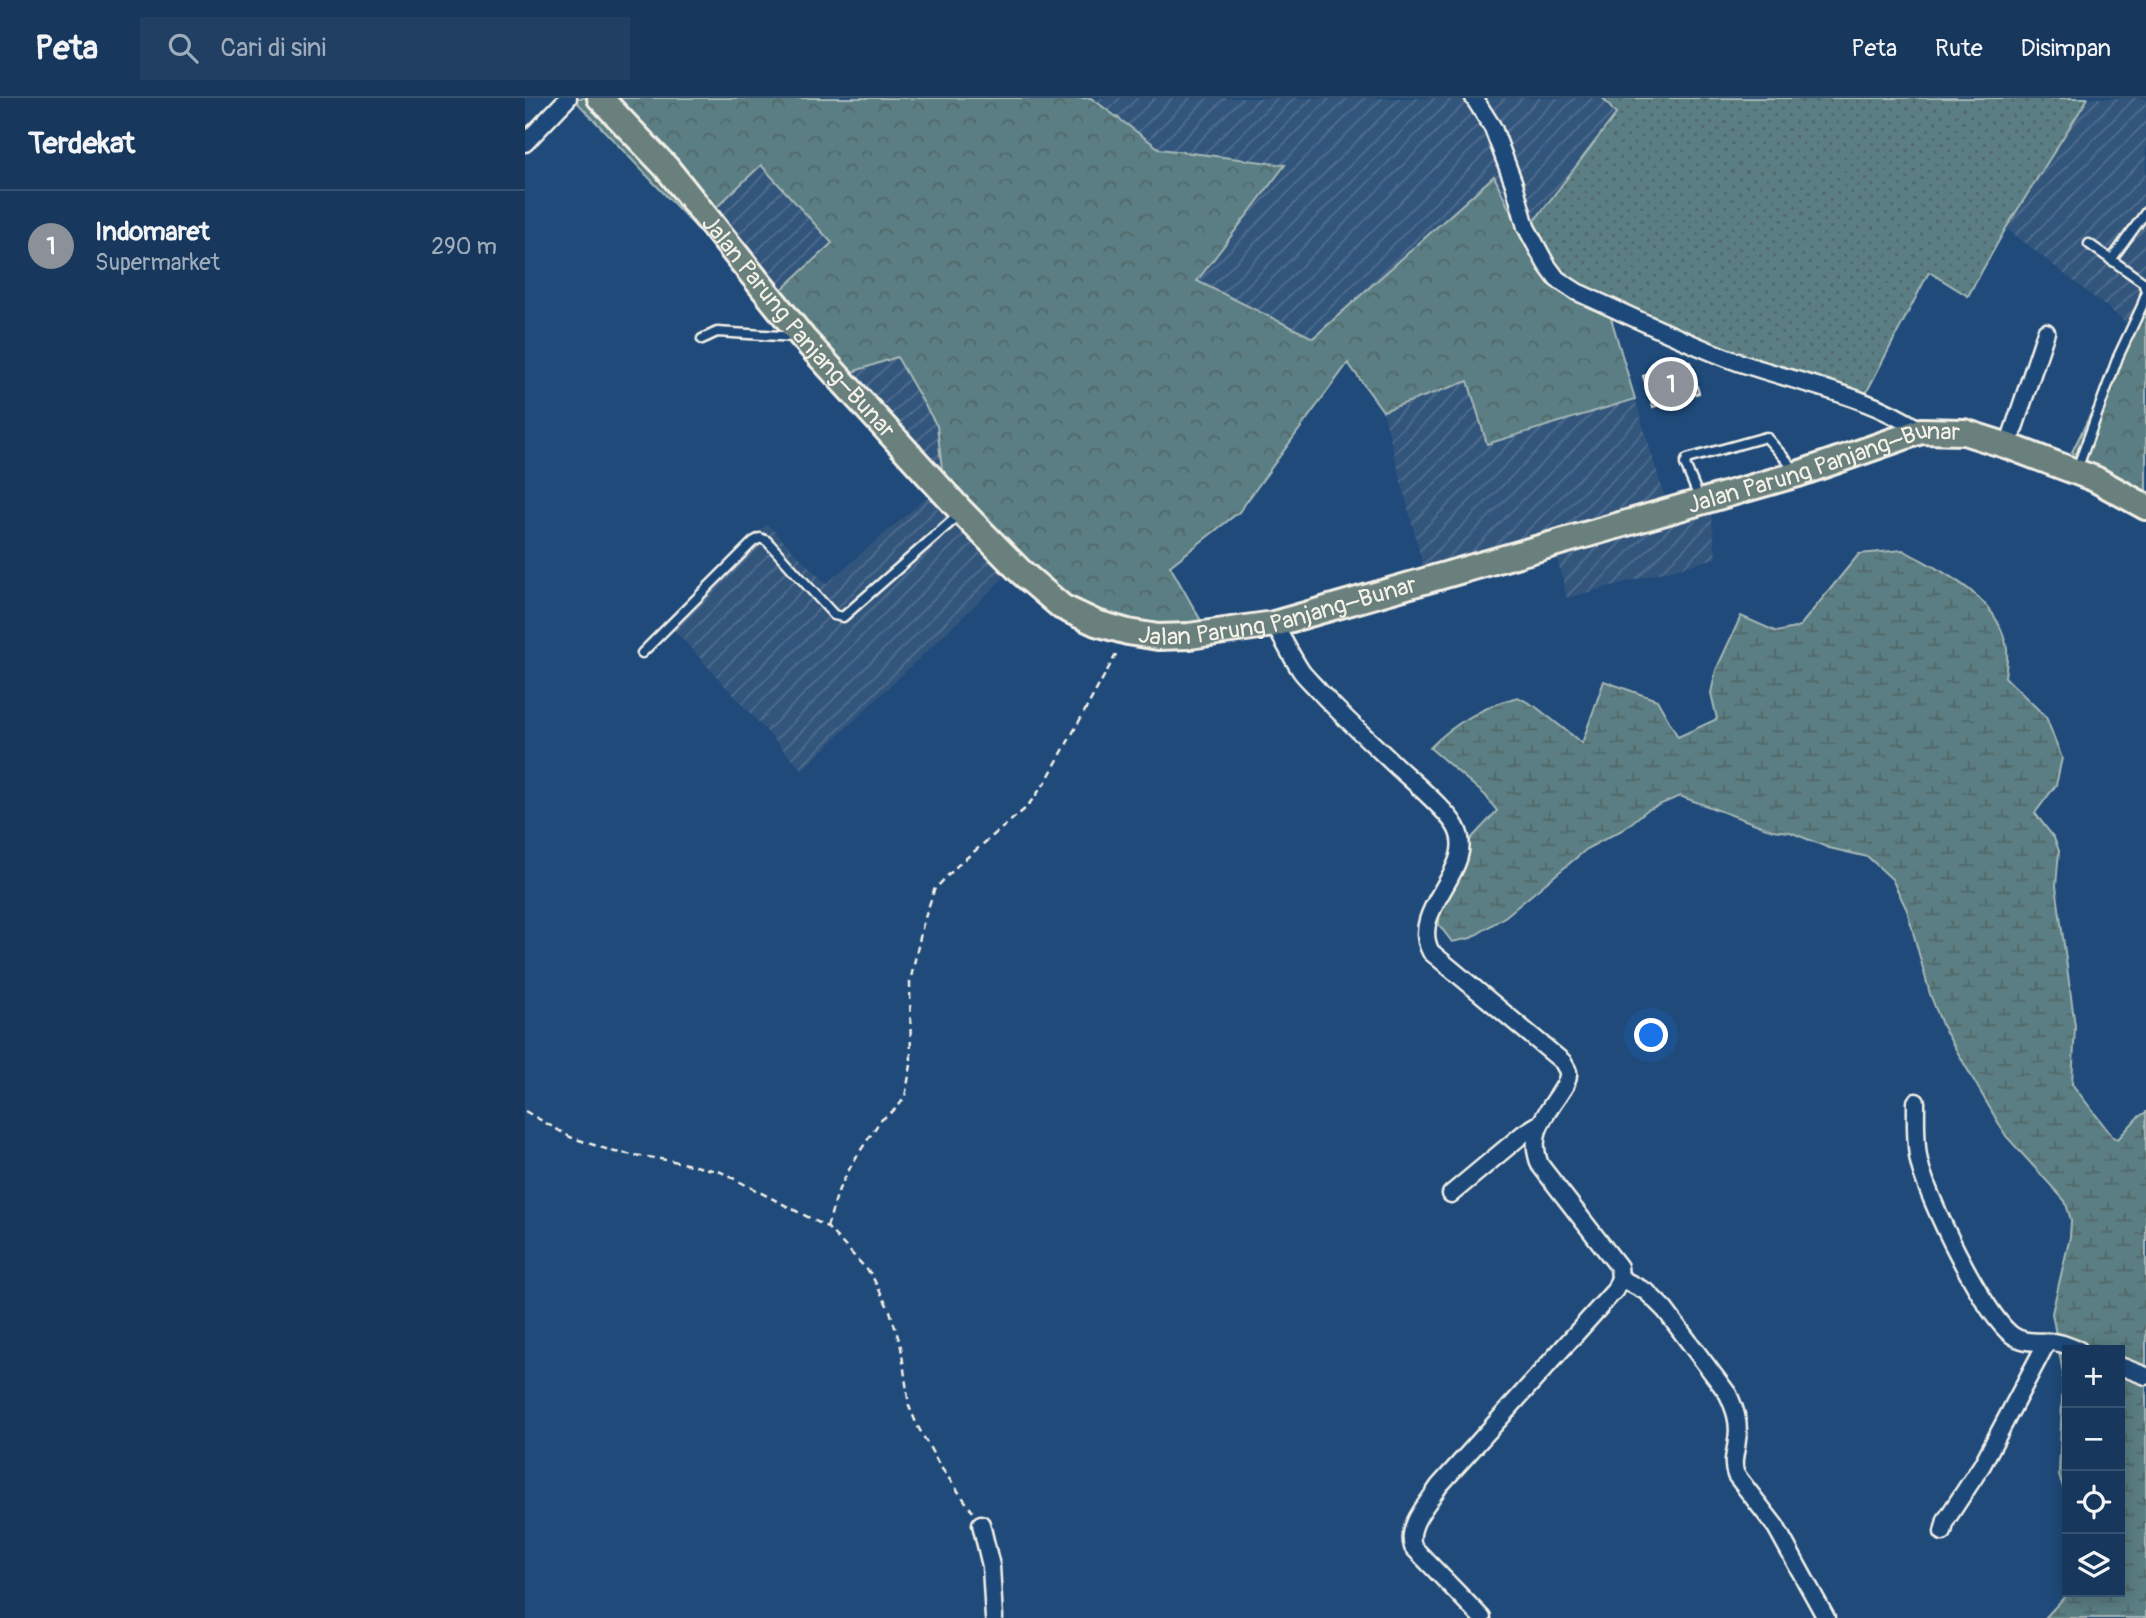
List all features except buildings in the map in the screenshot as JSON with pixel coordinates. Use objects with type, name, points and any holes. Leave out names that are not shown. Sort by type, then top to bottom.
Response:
[{"type":"main road","name":"Jalan Parung Panjang–Bunar","points":[[600,98],[666,167],[803,338],[962,512],[1021,572],[1062,607],[1096,623],[1128,632],[1158,638],[1274,624],[1798,474],[1921,431],[1964,432],[2008,446],[2095,479],[2146,507]]},
{"type":"street","points":[[525,143],[568,98]]},
{"type":"street","points":[[1474,98],[1493,128],[1514,184],[1526,227],[1557,279],[1577,292],[1734,360],[1876,406],[1899,416],[1921,431]]},
{"type":"street","points":[[2008,446],[2046,332]]},
{"type":"street","points":[[1274,624],[1301,672],[1457,827],[1460,852],[1455,867],[1433,907],[1427,923],[1425,942],[1431,952],[1563,1062],[1568,1072],[1567,1082],[1539,1124],[1534,1141],[1535,1152],[1540,1165],[1619,1267],[1620,1278],[1615,1290],[1439,1486],[1415,1523],[1411,1541],[1413,1547],[1482,1618]]},
{"type":"street","points":[[1916,1102],[1918,1160],[1929,1192],[1958,1253],[1994,1317],[2014,1338],[2065,1345]]},
{"type":"street","points":[[1451,1195],[1523,1134],[1539,1124]]},
{"type":"street","points":[[1620,1278],[1647,1292],[1665,1310],[1728,1394],[1735,1407],[1738,1424],[1732,1465],[1736,1475],[1776,1527],[1826,1618]]},
{"type":"street","points":[[1943,1532],[1946,1520],[1982,1465],[2047,1342]]},
{"type":"street","points":[[2125,1368],[2146,1376]]},
{"type":"street","points":[[981,1524],[991,1566],[993,1618]]},
{"type":"lane","points":[[2111,260],[2146,212]]},
{"type":"lane","points":[[2076,472],[2118,356],[2146,292],[2143,282],[2089,244]]},
{"type":"lane","points":[[702,339],[717,332],[803,338]]},
{"type":"lane","points":[[1701,501],[1685,464],[1687,459],[1743,443],[1766,437],[1798,474]]},
{"type":"lane","points":[[642,653],[760,538],[768,541],[834,615],[843,617],[962,512]]},
{"type":"path","points":[[827,1227],[839,1189],[853,1162],[880,1121],[897,1108],[905,1097],[911,1065],[910,982],[934,890],[958,865],[1026,808],[1045,783],[1128,632]]},
{"type":"path","points":[[525,1111],[569,1137],[615,1152],[721,1172],[827,1227],[871,1274],[890,1311],[901,1347],[909,1406],[916,1425],[940,1466],[981,1524]]},
{"type":"shaded area","points":[[1091,98],[1603,98],[1616,113],[1522,237],[1493,177],[1314,338],[1197,281],[1284,165],[1160,149]]},
{"type":"shaded area","points":[[2088,98],[2146,98],[2146,310],[2133,328],[2006,228]]},
{"type":"shaded area","points":[[761,165],[832,243],[767,303],[696,227]]},
{"type":"shaded area","points":[[896,357],[937,426],[946,504],[1009,573],[802,770],[665,620],[767,524],[826,584],[934,491],[831,379]]},
{"type":"shaded area","points":[[1468,381],[1488,444],[1635,399],[1669,511],[1710,500],[1716,558],[1567,598],[1552,538],[1424,570],[1383,411]]},
{"type":"green space","points":[[573,98],[1091,98],[1160,149],[1285,165],[1197,281],[1313,338],[1494,176],[1522,237],[1611,318],[1635,399],[1487,444],[1468,381],[1383,411],[1348,363],[1239,512],[1170,566],[1208,633],[1067,616],[946,504],[937,426],[897,357],[831,379],[767,303],[832,243],[761,165],[696,227]]},
{"type":"green space","points":[[1603,98],[2088,98],[2006,228],[1968,296],[1929,272],[1863,399],[1611,318],[1522,237],[1616,114]]},
{"type":"green space","points":[[2146,310],[2146,501],[2072,452],[2133,328]]},
{"type":"green space","points":[[1903,550],[1952,578],[1981,600],[2002,630],[2007,649],[2005,677],[2046,717],[2062,758],[2056,785],[2035,813],[2054,838],[2059,851],[2056,886],[2075,1026],[2072,1084],[2113,1137],[2118,1139],[2146,1112],[2146,1618],[2045,1618],[2064,1597],[2125,1597],[2125,1345],[2062,1345],[2062,1368],[2052,1313],[2070,1237],[2071,1220],[2065,1201],[2006,1136],[1943,1027],[1930,994],[1907,910],[1892,879],[1868,857],[1829,848],[1790,832],[1772,830],[1680,796],[1647,810],[1624,829],[1588,848],[1506,916],[1471,938],[1452,942],[1439,925],[1439,911],[1465,845],[1497,811],[1485,795],[1430,748],[1439,739],[1482,710],[1518,697],[1536,707],[1582,743],[1604,681],[1657,700],[1678,737],[1717,719],[1711,693],[1716,670],[1741,616],[1777,632],[1799,627],[1859,554]]},
{"type":"green space","points":[[2062,1398],[2062,1484],[2059,1475]]},
{"type":"place","name":"Indomaret","points":[[1671,384]]}]
